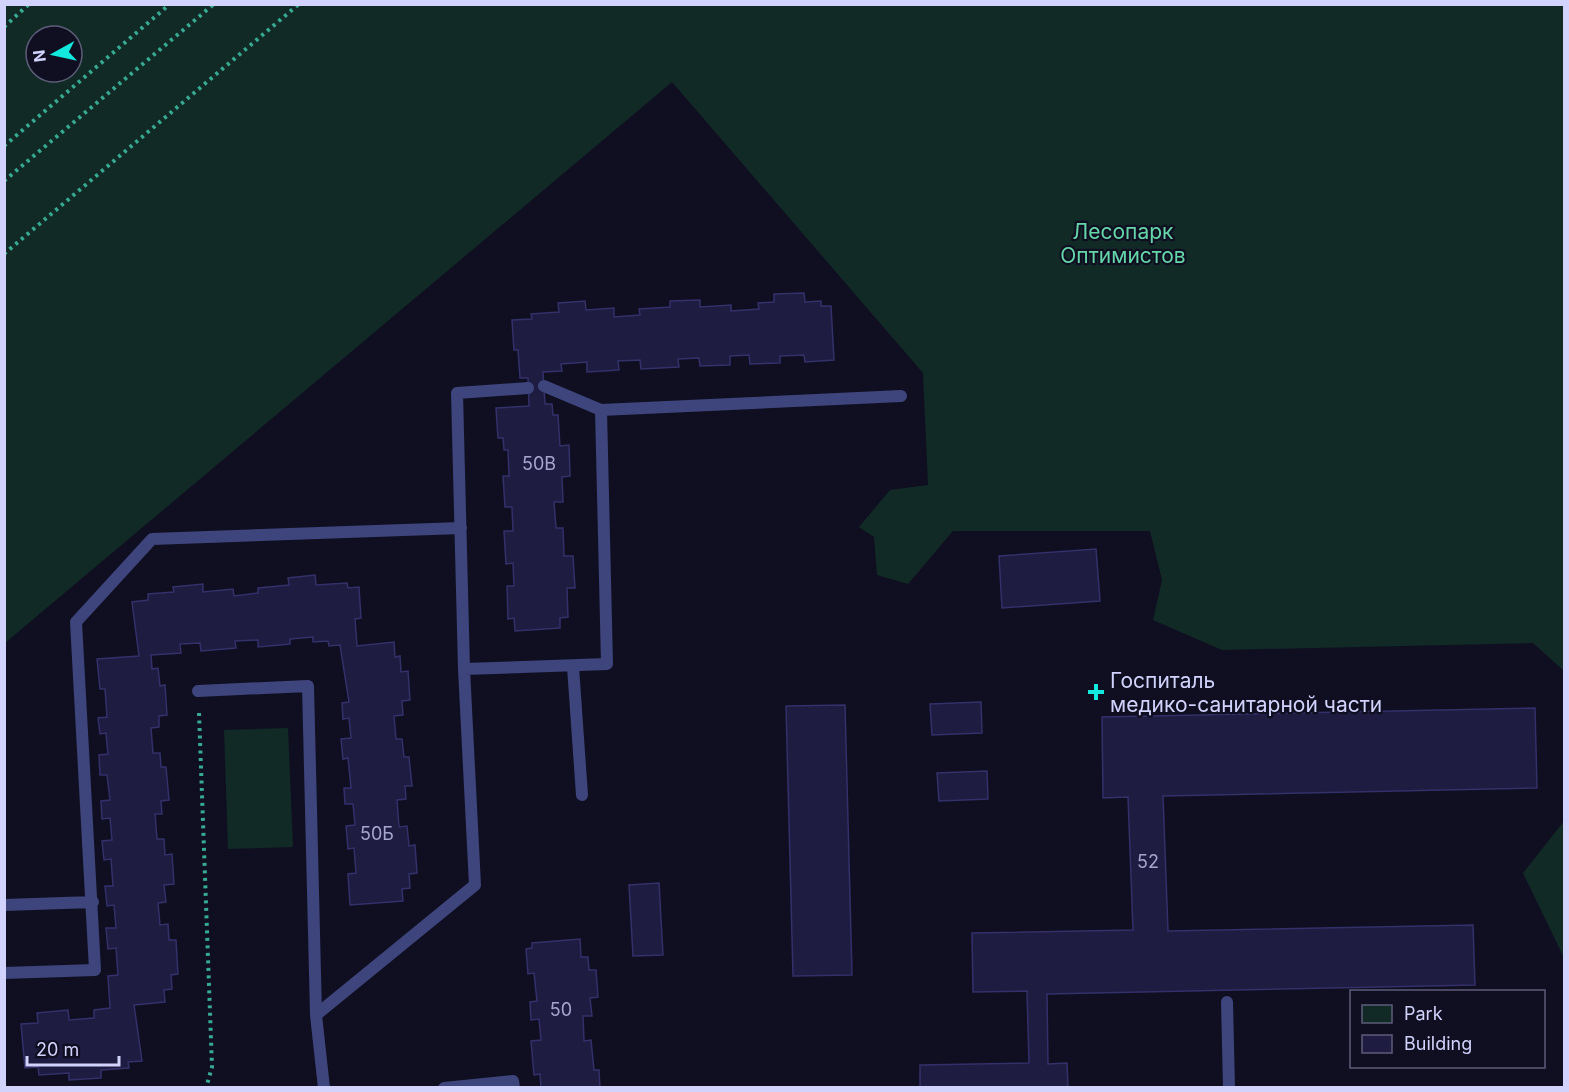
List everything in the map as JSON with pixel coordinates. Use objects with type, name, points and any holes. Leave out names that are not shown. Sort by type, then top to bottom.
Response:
[{"type":"lane","points":[[544,386],[601,410],[901,396]]},
{"type":"lane","points":[[316,1015],[475,885],[464,669],[457,393],[528,388]]},
{"type":"lane","points":[[464,669],[573,667],[606,664],[601,410]]},
{"type":"lane","points":[[4,973],[95,970],[76,622],[152,539],[461,528]]},
{"type":"lane","points":[[573,667],[582,795]]},
{"type":"lane","points":[[198,691],[308,686],[316,1015],[324,1088]]},
{"type":"lane","points":[[4,905],[93,902]]},
{"type":"lane","points":[[1227,1002],[1229,1088]]},
{"type":"lane","points":[[444,1088],[513,1081],[514,1088]]},
{"type":"path","points":[[4,27],[29,4]]},
{"type":"path","points":[[4,146],[170,4]]},
{"type":"path","points":[[4,181],[214,4]]},
{"type":"path","points":[[4,254],[299,4]]},
{"type":"path","points":[[198,691],[212,1067],[206,1088]]},
{"type":"green space","name":"Лесопарк Оптимистов","points":[[5,4],[1564,5],[1564,671],[1533,643],[1222,650],[1153,620],[1162,580],[1150,531],[953,531],[908,584],[877,575],[874,537],[859,527],[890,490],[928,485],[923,373],[672,82],[5,643]]},
{"type":"green space","points":[[288,728],[293,847],[228,849],[224,730]]},
{"type":"green space","points":[[1564,821],[1564,958],[1523,873]]},
{"type":"building","points":[[804,293],[805,302],[821,301],[821,306],[831,306],[834,360],[805,362],[804,355],[780,356],[780,363],[750,364],[749,355],[730,356],[730,365],[700,366],[699,358],[678,359],[679,367],[641,369],[640,360],[618,361],[619,370],[587,372],[587,362],[561,364],[562,371],[543,372],[545,404],[552,404],[553,415],[558,415],[560,446],[569,445],[570,476],[562,477],[563,502],[554,502],[556,528],[563,528],[564,556],[573,556],[575,588],[567,588],[568,617],[560,618],[560,628],[515,631],[514,618],[508,619],[507,586],[514,586],[513,563],[506,564],[504,531],[513,531],[512,507],[505,507],[503,476],[509,476],[508,450],[504,450],[503,438],[498,438],[496,408],[529,406],[528,378],[520,378],[518,350],[514,350],[512,320],[532,319],[531,314],[559,312],[558,303],[585,301],[586,310],[614,308],[614,317],[640,315],[639,309],[670,307],[670,301],[700,300],[700,307],[731,305],[731,311],[759,309],[758,303],[774,302],[774,294]]},
{"type":"building","points":[[1096,549],[1100,601],[1002,608],[999,556]]},
{"type":"building","points":[[315,575],[316,585],[347,583],[348,588],[359,587],[361,618],[355,619],[357,646],[394,642],[395,657],[400,656],[401,672],[408,671],[410,700],[402,701],[403,715],[394,716],[396,739],[402,739],[404,757],[409,757],[412,786],[405,786],[406,799],[397,800],[399,827],[407,826],[409,846],[415,845],[417,873],[409,874],[410,888],[402,889],[403,901],[350,905],[348,874],[356,873],[354,848],[348,849],[346,826],[355,825],[353,804],[345,804],[344,788],[351,788],[348,758],[343,759],[341,739],[351,738],[349,718],[343,719],[342,703],[349,702],[340,645],[329,646],[328,641],[313,642],[313,637],[290,639],[290,644],[258,647],[258,640],[235,641],[236,648],[201,651],[200,643],[180,644],[181,653],[151,655],[152,669],[158,668],[160,686],[165,685],[167,715],[159,716],[159,727],[151,728],[153,753],[160,753],[161,767],[166,767],[169,800],[161,801],[162,814],[155,814],[157,839],[164,839],[165,855],[172,854],[174,884],[164,885],[166,902],[158,903],[160,925],[168,924],[169,940],[176,940],[178,974],[171,975],[172,989],[164,990],[165,1002],[134,1005],[142,1061],[128,1062],[129,1068],[101,1070],[101,1078],[69,1080],[69,1073],[39,1075],[38,1067],[25,1068],[21,1024],[38,1023],[37,1013],[68,1010],[69,1020],[94,1018],[94,1010],[110,1008],[108,976],[118,975],[116,948],[108,949],[106,928],[116,928],[114,905],[107,906],[105,886],[113,886],[111,859],[104,860],[102,841],[112,840],[110,818],[102,819],[101,801],[110,800],[107,775],[100,775],[99,755],[108,754],[106,733],[100,734],[98,718],[107,717],[105,689],[100,689],[97,659],[139,656],[132,602],[148,600],[148,594],[174,592],[173,587],[203,584],[203,592],[233,589],[234,596],[258,593],[258,588],[289,585],[288,578]]},
{"type":"building","points":[[981,702],[982,733],[932,735],[930,704]]},
{"type":"building","points":[[845,705],[852,975],[793,976],[786,706]]},
{"type":"building","points":[[1535,708],[1537,788],[1163,796],[1168,931],[1473,925],[1475,985],[1047,994],[1048,1064],[1067,1063],[1068,1088],[920,1088],[920,1065],[1029,1063],[1027,991],[973,992],[972,933],[1133,930],[1128,797],[1103,798],[1102,717]]},
{"type":"building","points":[[987,771],[988,799],[939,801],[937,773]]},
{"type":"building","points":[[659,883],[663,955],[633,956],[629,885]]},
{"type":"building","points":[[580,939],[581,957],[588,957],[589,970],[596,970],[598,997],[590,998],[592,1016],[583,1016],[584,1041],[591,1040],[594,1070],[599,1070],[600,1088],[541,1088],[540,1074],[534,1075],[531,1041],[541,1040],[539,1019],[531,1020],[530,1002],[537,1001],[534,973],[528,974],[526,949],[532,948],[532,943]]},
{"type":"place","name":"Госпиталь медико-санитарной части","points":[[1096,692]]}]
